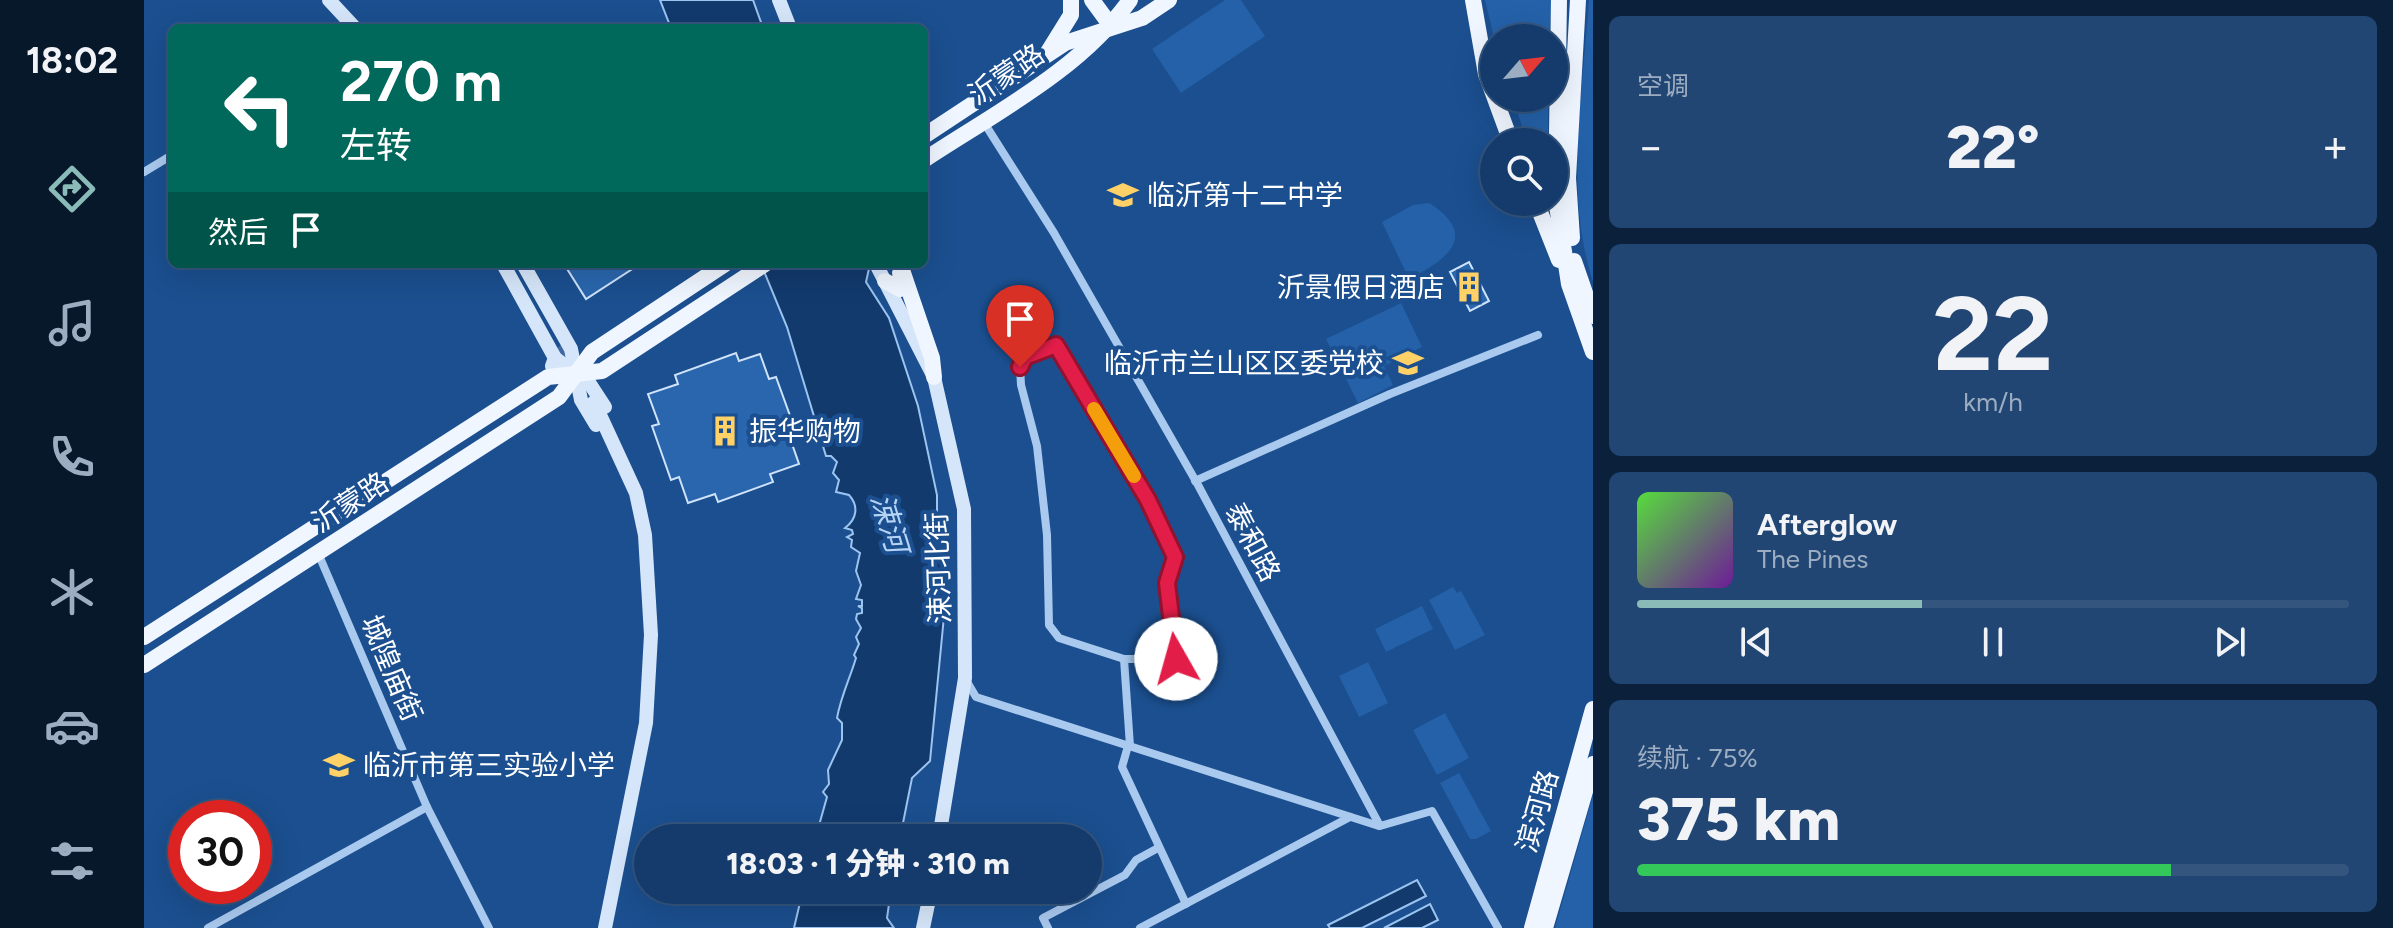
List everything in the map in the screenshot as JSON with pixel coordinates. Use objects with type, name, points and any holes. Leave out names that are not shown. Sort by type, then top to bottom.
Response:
[{"type":"main road","points":[[329,0],[351,24]]},
{"type":"main road","points":[[779,0],[788,24]]},
{"type":"main road","points":[[1046,56],[1071,15],[1071,0]]},
{"type":"main road","points":[[1092,0],[1111,26]]},
{"type":"main road","points":[[1102,0],[1111,26]]},
{"type":"main road","name":"沂蒙路","points":[[928,157],[1079,56],[1111,26],[1130,0]]},
{"type":"main road","name":"沂蒙路","points":[[928,133],[1065,43],[1142,18],[1169,0]]},
{"type":"main road","points":[[1473,0],[1486,74],[1506,128]]},
{"type":"main road","points":[[1559,0],[1556,199],[1569,284]]},
{"type":"main road","points":[[1578,0],[1568,178],[1574,262],[1593,316]]},
{"type":"main road","points":[[1542,216],[1593,352]]},
{"type":"main road","points":[[505,268],[557,352],[577,373]]},
{"type":"main road","points":[[515,268],[557,352],[548,377]]},
{"type":"main road","points":[[525,268],[571,349],[577,373],[636,493],[645,535],[650,668],[646,723],[605,928]]},
{"type":"main road","name":"沂蒙路","points":[[144,665],[559,397],[592,352],[719,268]]},
{"type":"main road","name":"沂蒙路","points":[[144,637],[548,377],[602,371],[758,268]]},
{"type":"main road","name":"涑河北街","points":[[878,268],[934,377],[964,509],[965,678],[941,824]]},
{"type":"main road","points":[[885,281],[902,287],[899,268]]},
{"type":"main road","points":[[899,268],[932,358],[934,377]]},
{"type":"main road","points":[[590,398],[602,371]]},
{"type":"main road","points":[[559,397],[590,398]]},
{"type":"main road","name":"滨河路","points":[[1532,928],[1593,709]]},
{"type":"main road","name":"滨河路","points":[[1545,928],[1593,764]]},
{"type":"main road","points":[[923,928],[928,904]]},
{"type":"street","name":"泰和路","points":[[983,121],[1054,233],[1195,481],[1380,826]]},
{"type":"street","points":[[144,172],[168,157]]},
{"type":"street","points":[[1195,481],[1390,394],[1538,335]]},
{"type":"street","points":[[1056,345],[1148,500],[1175,557],[1167,583],[1176,659],[1124,659],[1059,638],[1049,625],[1047,535],[1037,446],[1021,385],[1020,367],[1025,357],[1056,345]]},
{"type":"street","name":"城隍庙街","points":[[318,553],[427,807],[489,928]]},
{"type":"street","points":[[1124,659],[1129,746],[1122,767],[1186,904]]},
{"type":"street","points":[[965,678],[976,697],[1380,826],[1432,811],[1498,928]]},
{"type":"street","points":[[960,712],[976,697]]},
{"type":"street","points":[[208,928],[427,807]]},
{"type":"street","points":[[1140,928],[1350,817]]},
{"type":"street","points":[[1048,928],[1043,918],[1125,875],[1136,860],[1158,848]]},
{"type":"shaded area","points":[[1225,0],[1241,0],[1265,36],[1181,93],[1152,49]]},
{"type":"shaded area","points":[[1485,0],[1552,0],[1550,24],[1491,24]]},
{"type":"shaded area","points":[[1589,0],[1593,0],[1593,282],[1584,248],[1577,177]]},
{"type":"shaded area","points":[[1517,112],[1548,112],[1548,128],[1523,128]]},
{"type":"shaded area","points":[[1429,203],[1453,226],[1455,236],[1445,255],[1409,279],[1382,222],[1413,205]]},
{"type":"shaded area","points":[[1401,303],[1422,347],[1384,366],[1393,385],[1358,403],[1326,339]]},
{"type":"shaded area","points":[[1453,587],[1457,593],[1461,591],[1485,635],[1455,650],[1429,600]]},
{"type":"shaded area","points":[[1422,606],[1433,629],[1386,652],[1375,629]]},
{"type":"shaded area","points":[[1368,662],[1388,703],[1359,717],[1339,676]]},
{"type":"shaded area","points":[[1445,713],[1469,758],[1437,775],[1413,730]]},
{"type":"shaded area","points":[[1459,773],[1491,831],[1476,839],[1470,839],[1440,783]]},
{"type":"shaded area","points":[[1593,795],[1593,928],[1555,928]]},
{"type":"water","points":[[660,0],[753,0],[762,24],[669,24]]},
{"type":"water","name":"涑河","points":[[763,268],[869,268],[866,282],[889,318],[918,406],[937,495],[937,542],[947,585],[930,761],[912,778],[903,824],[819,824],[827,797],[823,792],[829,784],[828,770],[842,740],[842,723],[837,718],[859,644],[856,637],[861,628],[857,614],[862,613],[862,608],[858,606],[862,606],[862,600],[856,599],[861,585],[856,571],[860,553],[851,547],[852,540],[847,537],[853,534],[852,530],[845,528],[854,517],[855,508],[849,495],[836,492],[839,480],[833,473],[837,462],[826,456],[787,327]]},
{"type":"water","points":[[1417,880],[1426,896],[1362,928],[1330,928],[1328,925]]},
{"type":"water","points":[[800,904],[889,904],[887,918],[894,928],[794,928]]},
{"type":"water","points":[[1430,904],[1438,920],[1422,928],[1384,928]]},
{"type":"building","name":"沂景假日酒店","points":[[1469,262],[1489,301],[1470,311],[1450,272]]},
{"type":"building","points":[[567,268],[634,268],[586,299]]},
{"type":"building","name":"振华购物","points":[[736,353],[739,361],[760,354],[769,379],[776,377],[797,435],[790,438],[799,464],[770,474],[773,482],[718,502],[715,494],[688,503],[679,477],[671,480],[652,426],[659,424],[648,394],[678,384],[675,375]]},
{"type":"tunnel","points":[[560,346],[574,369]]},
{"type":"slow traffic","points":[[1094,409],[1134,476]]},
{"type":"place","name":"临沂第十二中学","points":[[1123,195]]},
{"type":"place","name":"沂景假日酒店","points":[[1469,287]]},
{"type":"place","name":"临沂市兰山区区委党校","points":[[1408,363]]},
{"type":"place","name":"振华购物","points":[[725,431]]},
{"type":"place","name":"临沂市第三实验小学","points":[[339,765]]},
{"type":"route","points":[[1020,367],[1025,357],[1056,345],[1148,500],[1175,557],[1167,583],[1176,659]]}]
